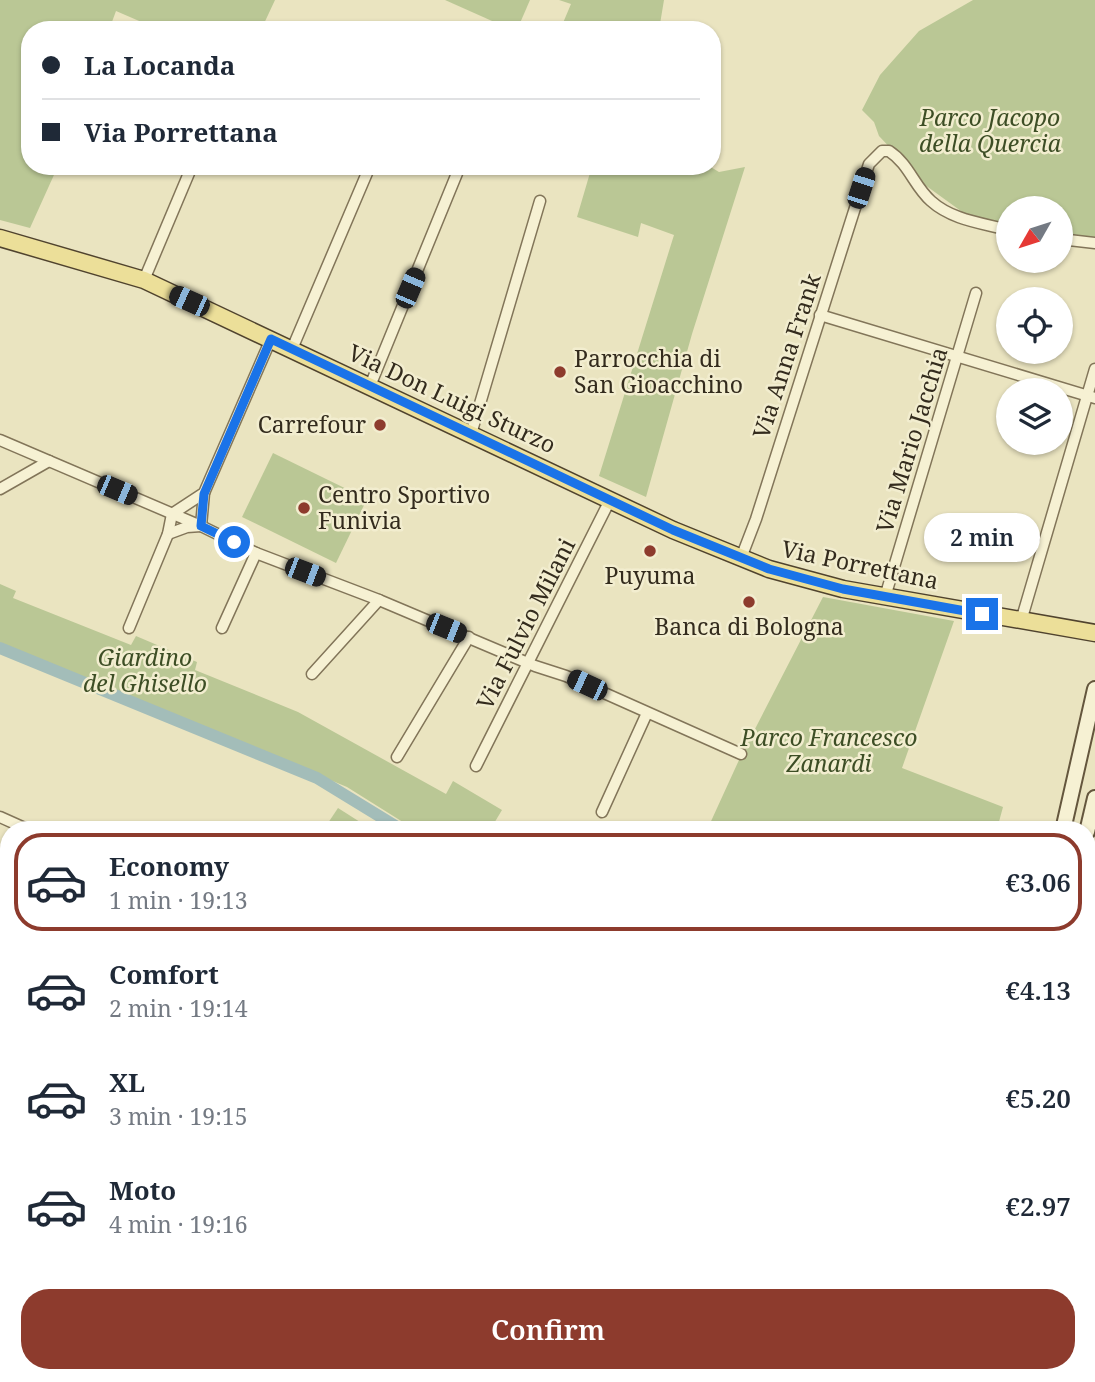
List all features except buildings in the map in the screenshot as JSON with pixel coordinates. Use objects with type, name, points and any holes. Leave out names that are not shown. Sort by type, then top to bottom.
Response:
[{"type":"main road","name":"Via Don Luigi Sturzo","points":[[0,238],[144,280],[673,530],[741,558]]},
{"type":"main road","name":"Via Porrettana","points":[[741,558],[801,579],[885,597],[1095,633]]},
{"type":"main road","points":[[1065,821],[1095,689]]},
{"type":"main road","points":[[1090,821],[1095,798]]},
{"type":"street","name":"Via Anna Frank","points":[[741,558],[756,519],[869,164],[878,154],[889,151],[908,169],[930,200],[945,211],[996,227]]},
{"type":"street","points":[[144,280],[188,175]]},
{"type":"street","points":[[292,349],[366,175]]},
{"type":"street","points":[[370,386],[456,175]]},
{"type":"street","points":[[471,434],[540,201]]},
{"type":"street","points":[[1073,240],[1095,243]]},
{"type":"street","name":"Via Mario Jacchia","points":[[885,597],[976,293]]},
{"type":"street","points":[[820,316],[1090,397]]},
{"type":"street","points":[[201,526],[204,494],[271,339]]},
{"type":"street","points":[[1021,621],[1090,397],[1095,369]]},
{"type":"street","points":[[0,440],[201,526],[256,553],[566,676],[741,754]]},
{"type":"street","points":[[0,489],[49,461]]},
{"type":"street","points":[[129,628],[168,534],[172,514],[204,494]]},
{"type":"street","name":"Via Fulvio Milani","points":[[476,766],[610,500]]},
{"type":"street","points":[[168,534],[187,527],[201,526]]},
{"type":"street","points":[[222,628],[256,553]]},
{"type":"street","points":[[312,674],[379,600]]},
{"type":"street","points":[[397,757],[469,638]]},
{"type":"street","points":[[602,812],[647,713]]},
{"type":"green space","points":[[0,0],[275,0],[265,21],[139,21],[116,11],[112,21],[21,21],[21,175],[54,175],[30,228],[0,220]]},
{"type":"green space","points":[[445,0],[530,0],[521,21],[492,21]]},
{"type":"green space","points":[[559,0],[664,0],[660,21],[564,21],[571,4]]},
{"type":"green space","name":"Parco Jacopo della Quercia","points":[[973,0],[1095,0],[1095,243],[1073,238],[1073,196],[996,196],[996,224],[972,219],[925,185],[879,136],[874,122],[862,110],[880,75],[919,31]]},
{"type":"green space","points":[[745,167],[692,334],[646,497],[599,476],[674,235],[641,223],[638,237],[577,217],[589,175],[721,175],[721,172]]},
{"type":"green space","name":"Centro Sportivo Funivia","points":[[273,453],[367,499],[336,563],[242,517]]},
{"type":"green space","name":"Giardino del Ghisello","points":[[0,584],[16,591],[13,598],[131,645],[136,636],[197,662],[195,670],[298,712],[446,794],[453,781],[502,810],[495,821],[401,821],[347,787],[0,643]]},
{"type":"green space","name":"Parco Francesco Zanardi","points":[[823,597],[954,621],[902,768],[1003,807],[999,821],[711,821],[739,760]]},
{"type":"green space","points":[[338,808],[358,821],[329,821]]},
{"type":"waterway","points":[[0,648],[317,778],[387,821]]},
{"type":"place","name":"Parrocchia di San Gioacchino","points":[[560,372]]},
{"type":"place","name":"Carrefour","points":[[380,425]]},
{"type":"place","name":"Centro Sportivo Funivia","points":[[304,508]]},
{"type":"place","name":"Puyuma","points":[[650,551]]},
{"type":"place","name":"Banca di Bologna","points":[[749,602]]},
{"type":"route","points":[[234,542],[201,526],[204,494],[271,339],[673,530],[769,569],[843,589],[982,614]]}]
